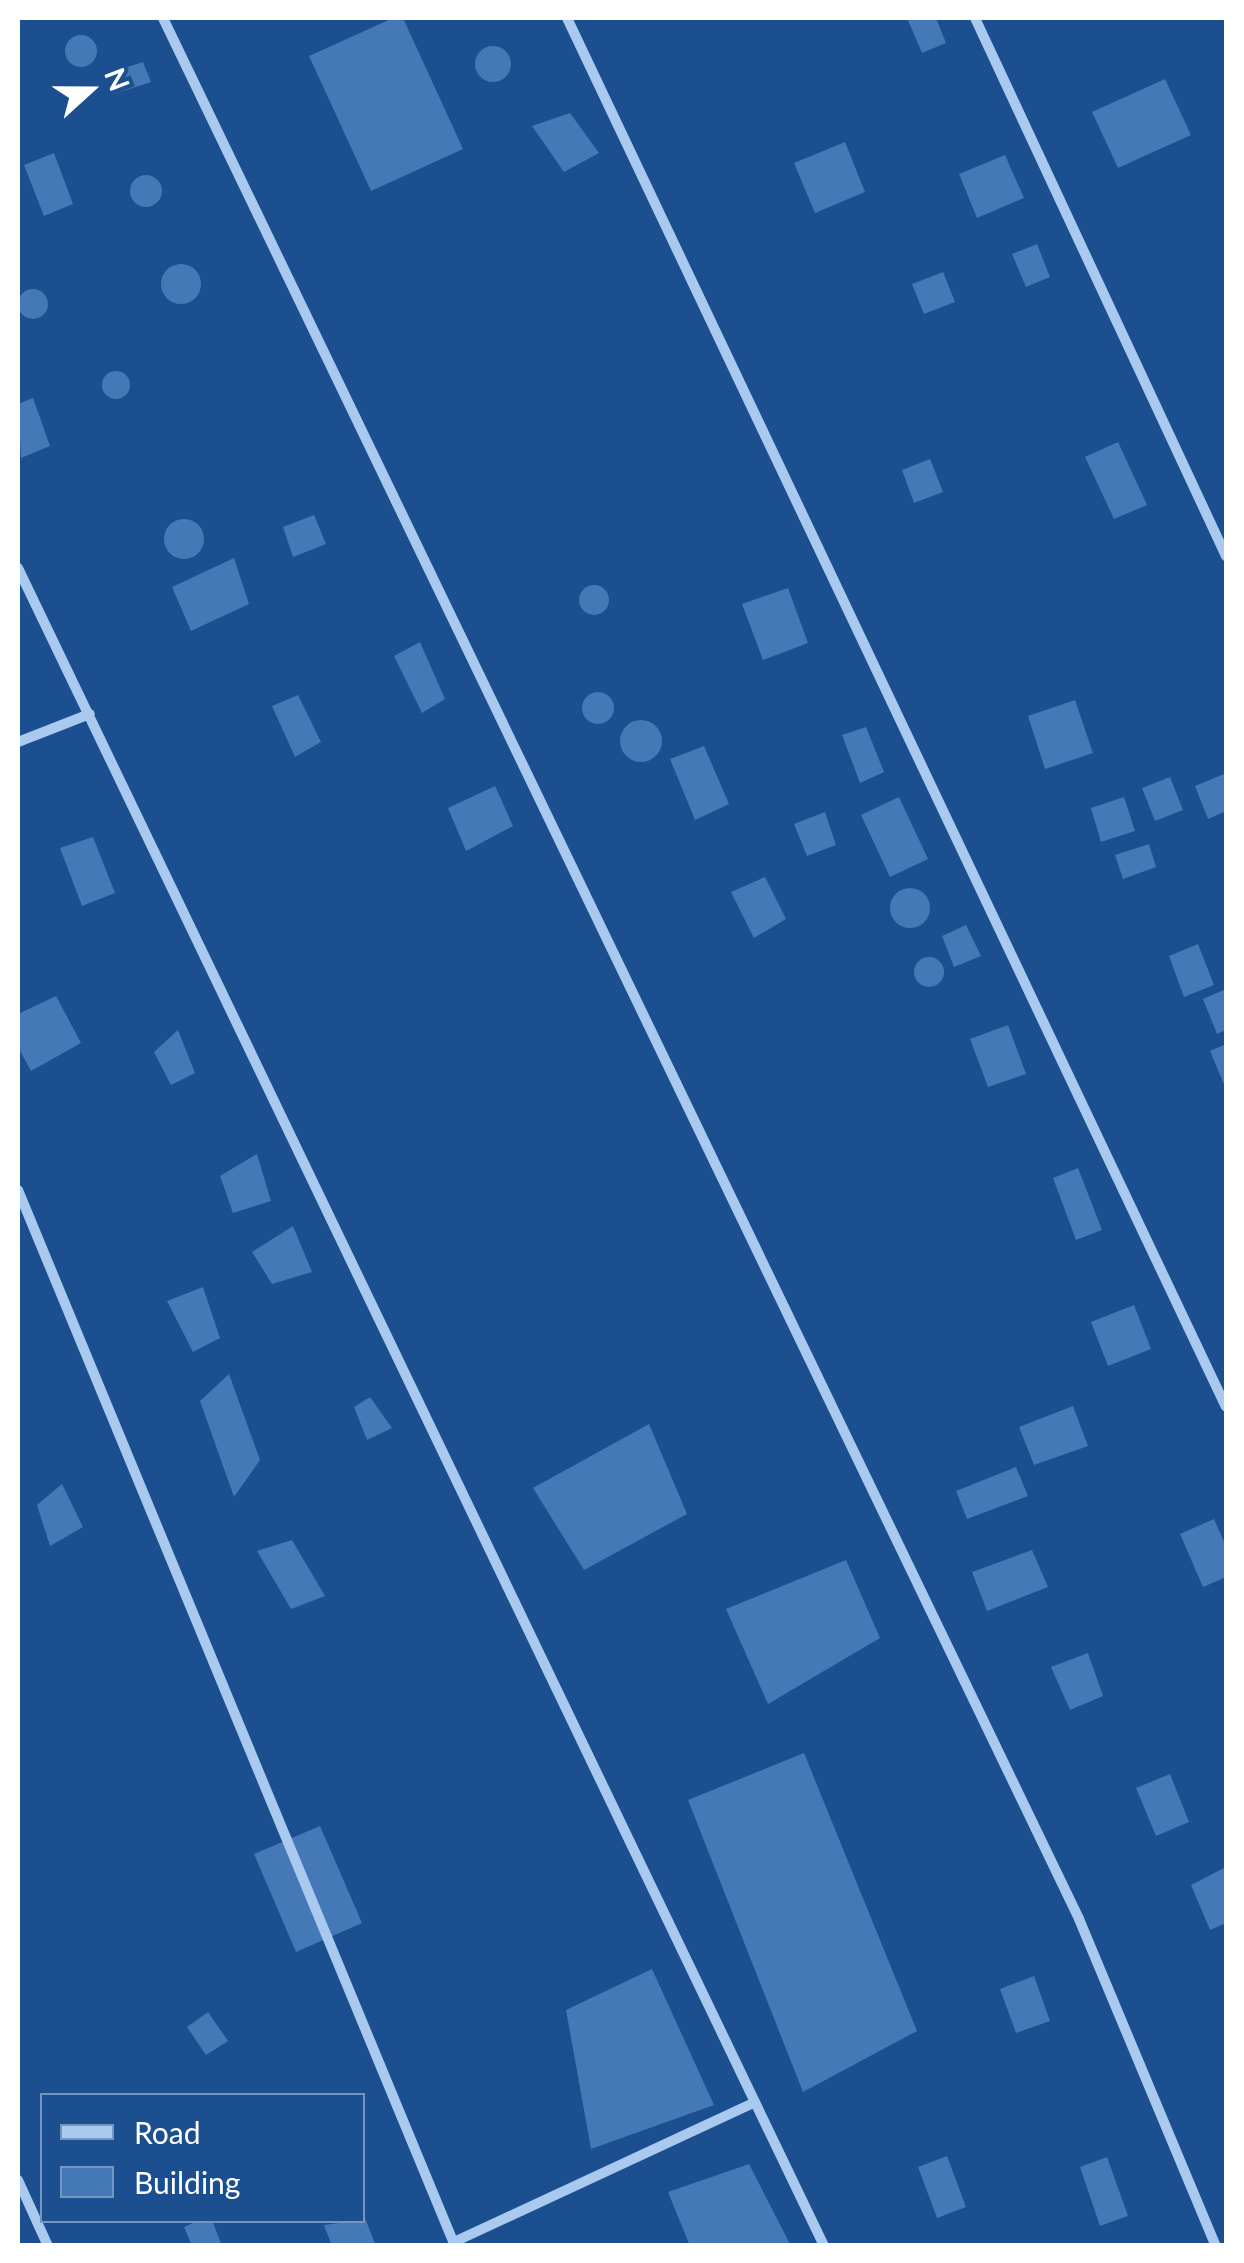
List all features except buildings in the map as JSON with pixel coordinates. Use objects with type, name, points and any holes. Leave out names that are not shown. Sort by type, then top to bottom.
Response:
[{"type":"street","points":[[163,18],[1078,1919],[1216,2246]]},
{"type":"street","points":[[567,18],[1226,1407]]},
{"type":"street","points":[[975,18],[1226,556]]},
{"type":"street","points":[[18,568],[824,2246]]},
{"type":"street","points":[[18,742],[90,714]]},
{"type":"street","points":[[18,1190],[454,2244],[753,2103]]},
{"type":"street","points":[[18,2180],[48,2246]]}]
